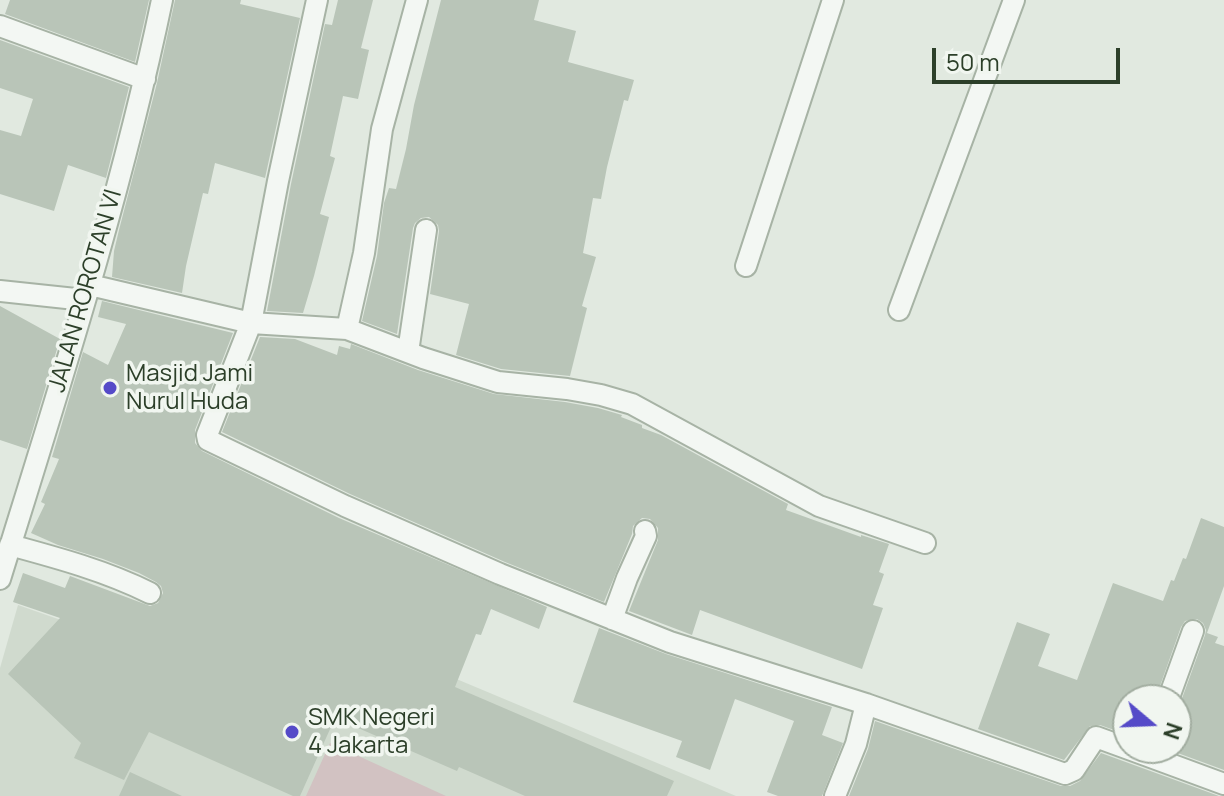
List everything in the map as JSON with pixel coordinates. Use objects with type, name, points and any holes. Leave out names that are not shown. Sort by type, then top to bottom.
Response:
[{"type":"street","name":"JALAN ROROTAN VI","points":[[0,579],[87,292],[145,79],[162,0]]},
{"type":"street","points":[[317,0],[251,323],[207,435],[208,440],[345,506],[500,574],[670,642],[866,704],[1065,774],[1074,770],[1094,738],[1097,736],[1112,741]]},
{"type":"street","points":[[347,329],[364,253],[382,129],[417,0]]},
{"type":"street","points":[[746,266],[833,0]]},
{"type":"street","points":[[899,310],[1014,0]]},
{"type":"street","points":[[0,26],[145,79]]},
{"type":"street","points":[[408,352],[426,230]]},
{"type":"street","points":[[0,291],[87,292],[251,323],[347,329],[498,382],[601,395],[632,404],[819,506],[925,543]]},
{"type":"street","points":[[612,619],[646,536],[645,531]]},
{"type":"street","points":[[10,545],[126,581],[150,593]]},
{"type":"street","points":[[1174,684],[1193,631]]},
{"type":"street","points":[[835,796],[856,744],[866,704]]},
{"type":"street","points":[[1177,764],[1224,784]]},
{"type":"shaded area","name":"SMK Negeri 4 Jakarta","points":[[18,605],[118,640],[282,606],[736,796],[0,796],[0,668]]},
{"type":"shaded area","points":[[330,743],[446,796],[306,796]]},
{"type":"building","points":[[10,0],[149,0],[135,62],[5,14]]},
{"type":"building","points":[[175,0],[241,0],[240,4],[300,18],[265,178],[215,163],[208,194],[203,193],[182,293],[112,277],[114,251]]},
{"type":"building","points":[[338,0],[373,0],[361,48],[369,50],[358,99],[343,96],[330,156],[335,158],[320,214],[329,217],[303,313],[267,311],[325,24],[332,25]]},
{"type":"building","points":[[441,0],[539,0],[534,20],[576,31],[568,62],[634,80],[628,101],[624,100],[601,199],[593,198],[583,253],[596,257],[582,306],[587,308],[570,376],[501,369],[456,355],[469,304],[430,294],[439,231],[438,225],[429,217],[421,218],[413,228],[397,334],[362,321],[377,256],[384,203],[389,188],[396,189]]},
{"type":"building","points":[[0,40],[129,87],[106,178],[68,165],[54,211],[0,194],[0,130],[21,136],[33,99],[0,88]]},
{"type":"building","points":[[102,301],[233,333],[195,430],[195,443],[202,451],[339,518],[547,607],[539,629],[491,609],[481,635],[476,634],[455,687],[674,781],[667,796],[525,796],[459,767],[457,771],[335,718],[300,796],[293,796],[149,732],[124,780],[74,758],[81,743],[8,674],[60,618],[13,602],[23,573],[65,588],[70,576],[150,606],[158,603],[163,593],[161,586],[139,573],[31,533],[45,504],[41,502],[59,459],[52,457],[83,352],[108,365],[126,324],[98,317]]},
{"type":"building","points":[[0,306],[60,339],[27,449],[0,440]]},
{"type":"building","points":[[260,337],[295,339],[337,355],[339,346],[350,349],[351,344],[418,370],[494,394],[565,402],[622,415],[788,504],[786,510],[889,544],[879,572],[884,574],[873,605],[883,608],[862,669],[700,610],[692,635],[629,611],[658,540],[658,528],[650,519],[642,518],[633,526],[604,602],[350,494],[222,432]]},
{"type":"building","points":[[1201,518],[1224,527],[1224,586],[1207,633],[1218,637],[1215,643],[1224,646],[1224,770],[1192,758],[1192,684],[1187,684],[1206,630],[1197,619],[1185,621],[1181,627],[1161,684],[1112,684],[1112,729],[1100,725],[1090,726],[1064,760],[978,729],[1017,622],[1050,634],[1038,666],[1077,680],[1113,583],[1163,601],[1183,558],[1186,559]]},
{"type":"building","points":[[599,628],[666,654],[832,707],[822,735],[843,743],[822,796],[778,796],[767,792],[794,721],[735,699],[710,770],[676,757],[682,741],[573,702]]},
{"type":"building","points":[[875,721],[1061,786],[1080,781],[1101,753],[1112,757],[1112,764],[1131,764],[1219,796],[849,796],[868,749]]},
{"type":"building","points":[[130,772],[182,796],[119,796]]},
{"type":"place","name":"Masjid Jami Nurul Huda","points":[[110,388]]},
{"type":"place","name":"SMK Negeri 4 Jakarta","points":[[292,732]]}]
